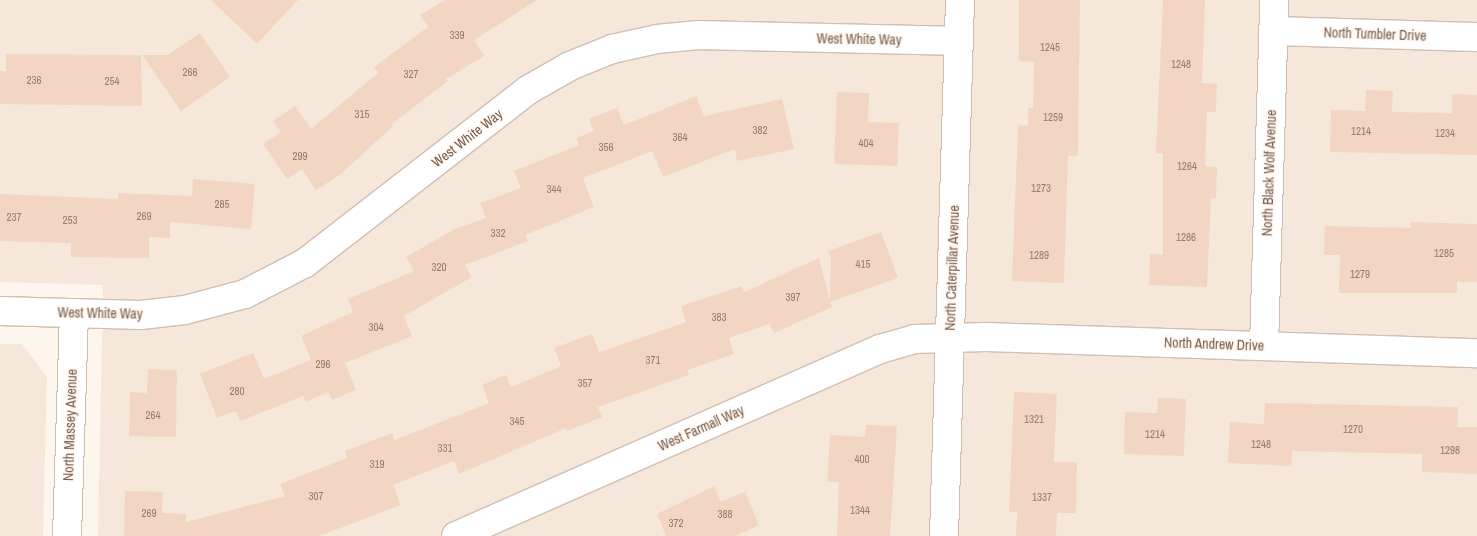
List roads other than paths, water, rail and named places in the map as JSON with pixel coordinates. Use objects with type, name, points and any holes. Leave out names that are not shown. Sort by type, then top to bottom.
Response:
[{"type":"street","name":"North Caterpillar Avenue","points":[[944,536],[960,0]]},
{"type":"street","name":"North Black Wolf Avenue","points":[[1264,346],[1274,0]]},
{"type":"street","name":"North Tumbler Drive","points":[[1273,31],[1477,37]]},
{"type":"street","name":"West White Way","points":[[0,311],[141,315],[185,310],[246,294],[276,280],[305,263],[528,90],[570,66],[612,49],[656,39],[699,35],[959,41]]},
{"type":"street","name":"North Massey Avenue","points":[[67,536],[74,313]]},
{"type":"street","name":"North Andrew Drive","points":[[950,336],[1477,353]]},
{"type":"street","name":"West Farmall Way","points":[[456,536],[880,349],[914,339],[950,336]]}]
